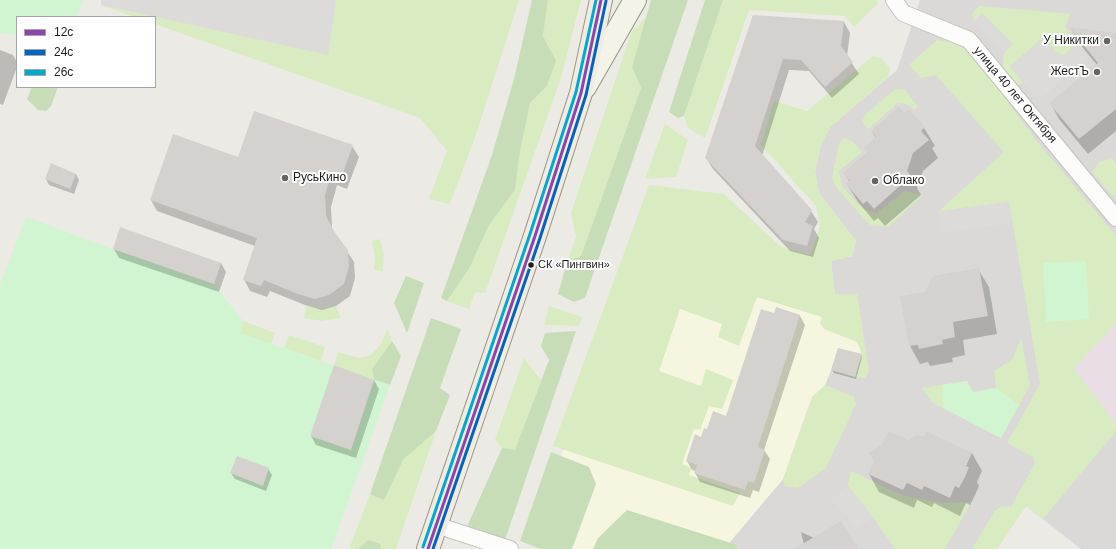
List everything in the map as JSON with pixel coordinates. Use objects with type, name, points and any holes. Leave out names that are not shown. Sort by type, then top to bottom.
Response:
[{"type":"main road","points":[[428,549],[533,242],[581,93],[601,0]]},
{"type":"main road","points":[[581,93],[634,0]]},
{"type":"street","name":"улица 40 лет Октября","points":[[894,0],[903,13],[969,40],[1116,218]]},
{"type":"street","points":[[436,525],[510,549]]},
{"type":"shaded area","points":[[101,0],[336,0],[328,55],[101,5]]},
{"type":"shaded area","points":[[920,0],[1116,0],[1116,323],[1074,369],[1116,424],[1116,549],[1081,549],[1026,506],[997,549],[724,549],[783,479],[812,397],[825,385],[831,370],[855,377],[862,346],[835,295],[831,261],[852,256],[856,241],[819,193],[815,171],[821,145],[830,127],[897,70]]},
{"type":"shaded area","points":[[982,13],[1013,44],[1004,53],[974,21]]},
{"type":"shaded area","points":[[1044,37],[1055,52],[1064,55],[1077,44],[1089,58],[1038,100],[1010,66]]},
{"type":"shaded area","points":[[1009,202],[1012,223],[942,233],[939,211]]},
{"type":"shaded area","points":[[757,297],[823,317],[824,329],[857,342],[862,354],[838,348],[825,385],[812,397],[783,479],[724,549],[561,549],[531,539],[611,319]]},
{"type":"shaded area","points":[[1116,323],[1116,424],[1074,369]]},
{"type":"shaded area","points":[[848,486],[873,517],[858,530],[832,499]]},
{"type":"green space","points":[[0,0],[83,0],[76,16],[16,16],[16,35],[0,33]]},
{"type":"green space","points":[[336,0],[519,0],[475,138],[450,204],[429,199],[447,151],[420,118],[156,24],[156,17],[327,54]]},
{"type":"green space","points":[[532,0],[548,0],[543,36],[556,61],[547,86],[530,103],[520,152],[515,190],[489,225],[470,267],[447,301],[441,298],[492,155],[514,79]]},
{"type":"green space","points":[[548,0],[581,0],[561,78],[485,293],[475,292],[469,309],[447,301],[470,267],[489,225],[515,190],[520,152],[530,103],[547,86],[556,61],[543,36]]},
{"type":"green space","points":[[651,0],[688,0],[585,298],[574,302],[558,294],[567,262],[581,256],[641,88],[632,67]]},
{"type":"green space","points":[[705,0],[723,0],[684,116],[678,118],[669,112]]},
{"type":"green space","points":[[723,0],[877,0],[878,3],[854,27],[845,16],[749,10],[705,138],[688,128],[684,116]]},
{"type":"green space","points":[[101,5],[152,16],[131,16]]},
{"type":"green space","points":[[979,6],[1071,14],[1065,27],[1077,44],[1064,55],[1055,52],[1044,37],[1010,66],[1023,83],[1018,85],[1003,67],[1004,53],[1013,44],[982,13],[974,21],[972,14]]},
{"type":"green space","points":[[647,16],[632,67],[641,88],[581,257],[567,262],[576,237],[571,213],[631,33]]},
{"type":"green space","points":[[937,40],[955,43],[970,50],[1035,139],[1116,236],[1116,323],[1074,369],[1116,424],[1116,431],[1043,519],[1026,506],[997,549],[972,549],[995,511],[1002,506],[1011,507],[1035,463],[1033,457],[1007,443],[1040,384],[1009,202],[939,211],[1004,152],[936,75],[921,78],[909,65]]},
{"type":"green space","points":[[873,56],[881,58],[890,68],[888,77],[830,127],[821,145],[815,171],[819,193],[856,241],[852,256],[831,261],[835,294],[857,294],[869,371],[865,378],[855,377],[862,354],[857,342],[824,329],[820,323],[822,317],[757,297],[739,346],[718,337],[722,324],[680,309],[659,371],[701,386],[706,369],[733,380],[722,409],[709,406],[700,430],[694,429],[682,464],[691,468],[689,475],[740,493],[733,506],[553,446],[649,185],[724,194],[781,247],[810,255],[820,226],[816,206],[761,145],[774,101],[807,111]]},
{"type":"green space","points":[[32,88],[58,88],[51,106],[46,111],[38,110],[27,99]]},
{"type":"green space","points":[[895,89],[905,90],[918,107],[914,110],[907,104],[898,103],[868,129],[862,121],[866,114]]},
{"type":"green space","points":[[665,124],[688,140],[676,177],[645,179]]},
{"type":"green space","points":[[843,138],[852,141],[862,152],[839,171],[842,186],[858,204],[866,210],[876,214],[904,191],[923,195],[888,227],[870,225],[836,187],[832,178],[839,144]]},
{"type":"green space","points":[[1112,158],[1116,163],[1116,200],[1092,172],[1099,162]]},
{"type":"green space","points":[[26,217],[214,284],[243,321],[240,333],[390,385],[331,549],[0,549],[0,284]]},
{"type":"green space","points":[[380,239],[384,255],[383,271],[374,270],[375,256],[372,241]]},
{"type":"green space","points":[[1086,261],[1089,319],[1046,322],[1043,263]]},
{"type":"green space","points":[[406,276],[424,283],[407,333],[394,303]]},
{"type":"green space","points":[[306,306],[324,309],[336,306],[341,318],[322,321],[304,318]]},
{"type":"green space","points":[[549,306],[582,317],[579,326],[544,325]]},
{"type":"green space","points":[[431,318],[461,329],[440,388],[450,395],[436,431],[403,460],[384,500],[370,494]]},
{"type":"green space","points":[[243,321],[275,333],[271,344],[239,333]]},
{"type":"green space","points":[[388,329],[392,341],[372,369],[374,380],[390,385],[364,454],[334,365],[338,352],[358,358],[371,355],[380,345]]},
{"type":"green space","points":[[576,331],[505,540],[466,529],[502,448],[515,450],[549,360],[541,346],[545,333]]},
{"type":"green space","points":[[289,335],[325,347],[321,361],[284,348]]},
{"type":"green space","points":[[1021,338],[1030,385],[1001,438],[933,403],[922,388],[967,381],[973,392],[996,388],[994,371],[1013,359]]},
{"type":"green space","points":[[392,341],[401,356],[390,385],[374,380],[372,369]]},
{"type":"green space","points":[[524,358],[541,380],[515,451],[502,448],[495,440]]},
{"type":"green space","points":[[967,381],[973,392],[996,388],[1019,405],[1001,438],[943,408],[942,385]]},
{"type":"green space","points":[[825,385],[854,397],[856,404],[826,468],[798,488],[785,486],[783,479],[812,397]]},
{"type":"green space","points":[[436,431],[396,549],[380,549],[380,544],[368,540],[358,549],[349,549],[370,494],[384,499],[403,460]]},
{"type":"green space","points":[[551,452],[589,467],[596,484],[572,549],[541,549],[520,541]]},
{"type":"green space","points":[[851,471],[901,495],[943,503],[971,502],[945,549],[895,549],[873,517],[848,486]]},
{"type":"green space","points":[[627,510],[734,544],[737,549],[593,549],[598,538]]},
{"type":"green space","points":[[368,540],[381,544],[380,549],[358,549]]},
{"type":"building","points":[[753,15],[844,21],[841,46],[853,62],[825,87],[801,60],[783,59],[755,146],[812,210],[805,222],[813,226],[807,246],[783,240],[705,158]]},
{"type":"building","points":[[1069,27],[1116,33],[1116,109],[1079,139],[1049,103],[1098,63]]},
{"type":"building","points":[[899,107],[904,113],[909,109],[925,127],[921,131],[929,140],[913,153],[907,171],[911,176],[874,209],[867,201],[863,204],[846,184],[850,181],[843,173],[868,152],[864,148],[876,137],[871,131]]},
{"type":"building","points":[[254,111],[353,145],[341,178],[331,174],[325,195],[326,216],[335,233],[348,250],[349,266],[344,284],[329,295],[315,299],[298,294],[264,280],[261,286],[243,280],[257,238],[150,200],[173,134],[238,157]]},
{"type":"building","points":[[51,163],[76,174],[70,189],[45,179]]},
{"type":"building","points":[[120,227],[221,263],[214,284],[113,249]]},
{"type":"building","points":[[979,268],[988,316],[953,322],[955,337],[942,340],[943,344],[919,349],[918,345],[909,346],[900,296],[925,292],[933,276]]},
{"type":"building","points":[[776,307],[800,315],[758,447],[765,450],[754,483],[748,481],[745,490],[694,473],[697,465],[686,461],[695,434],[701,437],[704,428],[707,429],[713,411],[726,416],[761,309],[774,313]]},
{"type":"building","points":[[838,348],[862,354],[855,377],[831,370]]},
{"type":"building","points":[[334,365],[374,380],[351,450],[310,436]]},
{"type":"building","points":[[889,431],[909,440],[915,436],[924,436],[926,431],[972,453],[966,466],[969,467],[965,477],[959,488],[955,486],[950,498],[924,486],[922,490],[907,483],[903,490],[868,474],[874,461],[869,453],[882,444]]},
{"type":"building","points":[[237,456],[269,468],[263,486],[230,473]]},
{"type":"building","points":[[841,521],[858,549],[794,549]]},
{"type":"transit line","name":"26c","points":[[423,547],[530,234],[576,92],[596,0]]},
{"type":"transit line","name":"12с","points":[[428,549],[535,236],[581,93],[601,0]]},
{"type":"transit line","name":"24с","points":[[433,549],[540,238],[586,95],[606,1]]},
{"type":"place","name":"У Никитки","points":[[1107,41]]},
{"type":"place","name":"ЖестЪ","points":[[1097,72]]},
{"type":"place","name":"РусьКино","points":[[285,178]]},
{"type":"place","name":"Облако","points":[[875,181]]},
{"type":"place","name":"СК «Пингвин»","points":[[531,265]]}]
